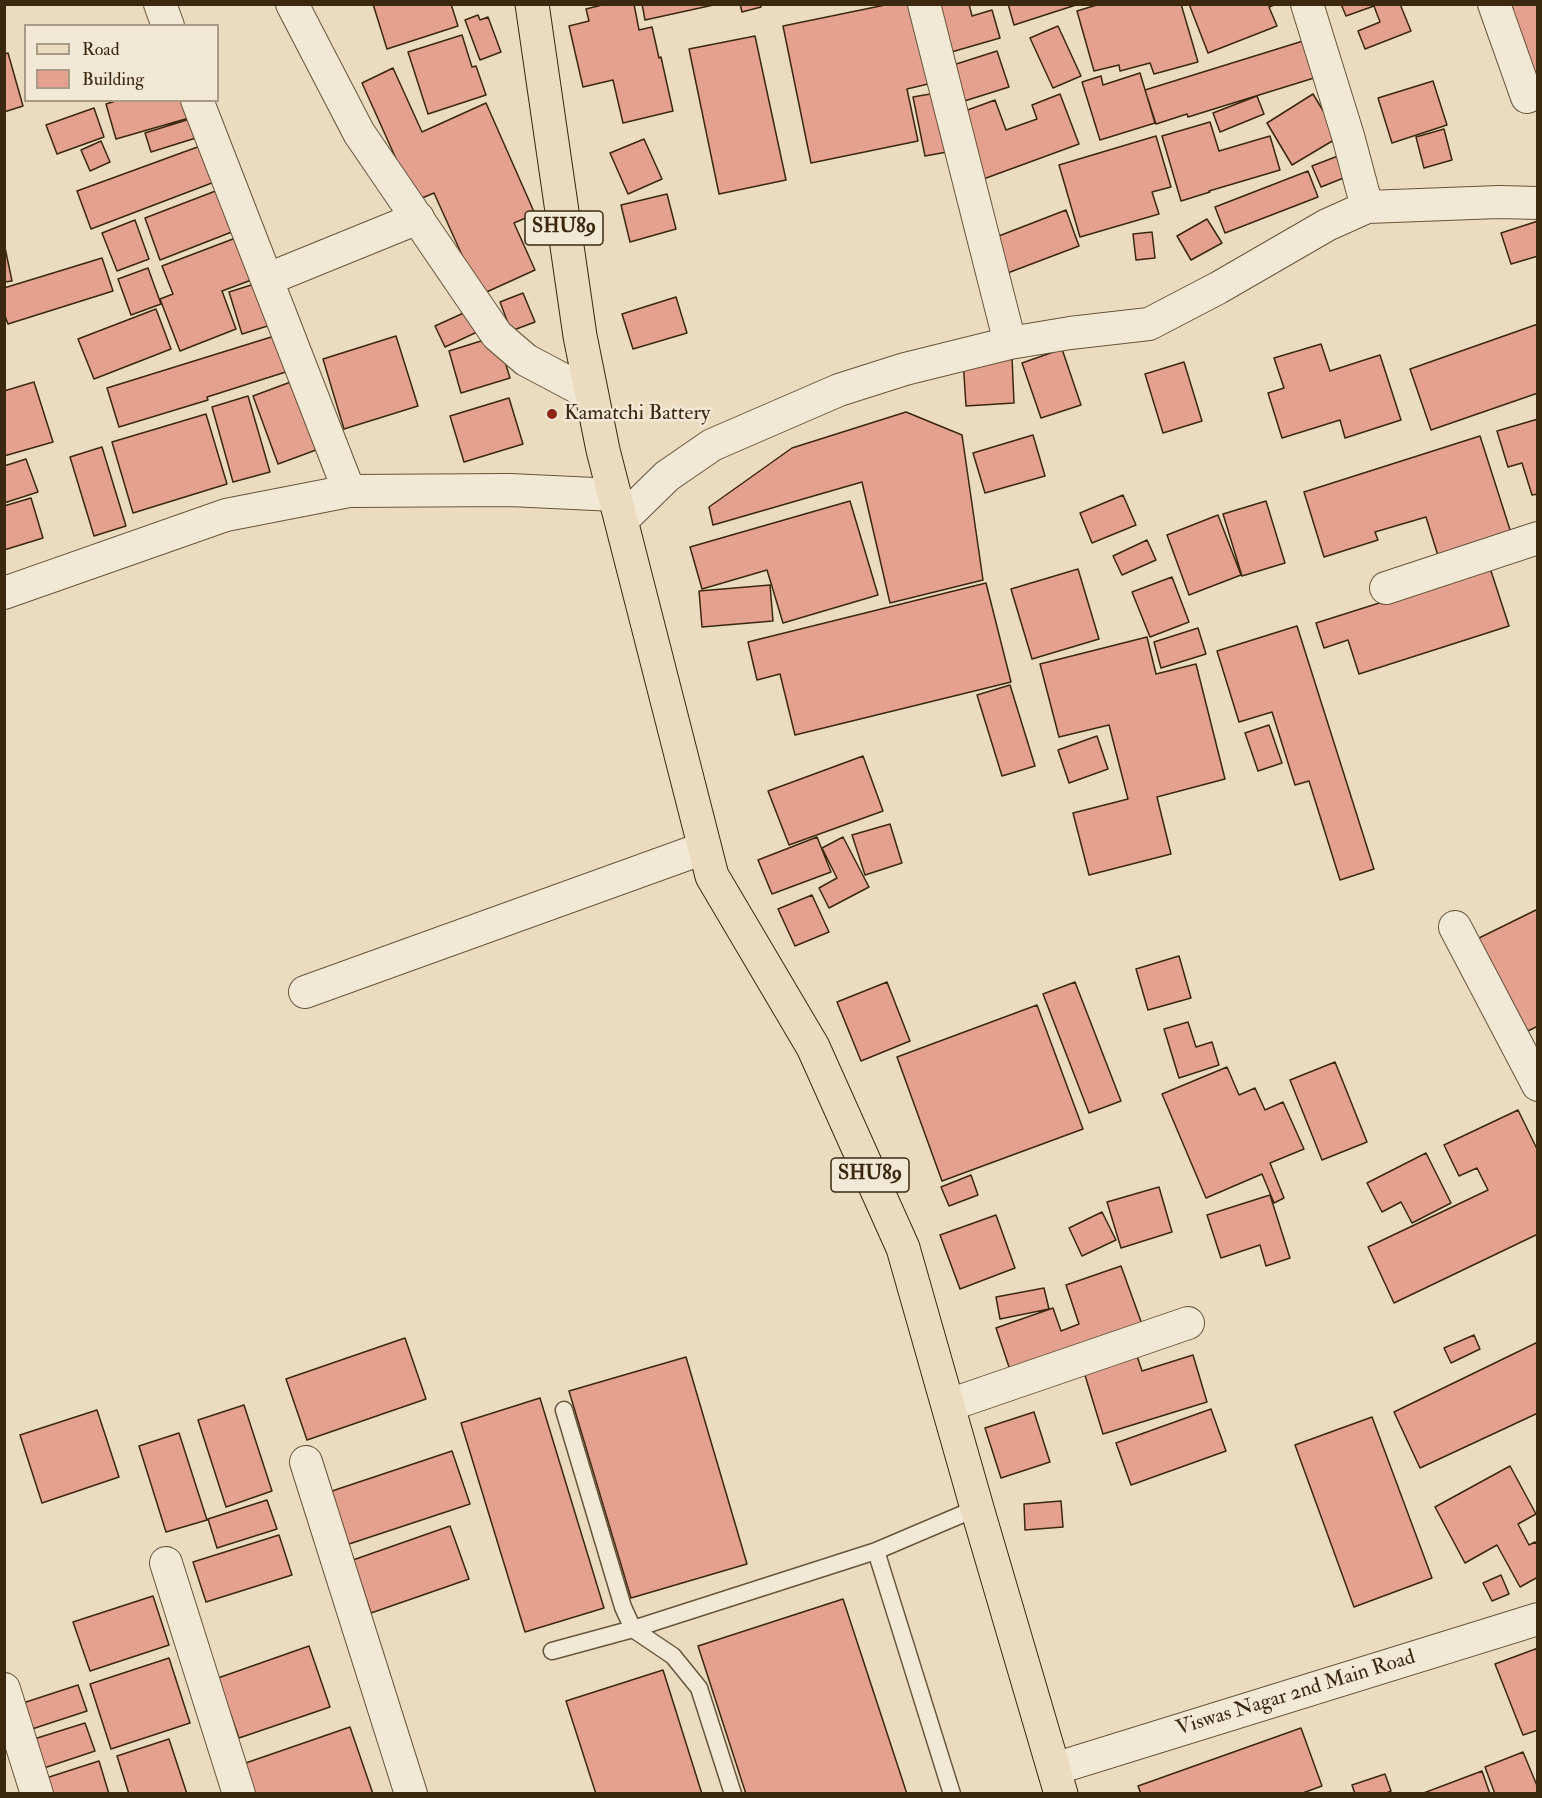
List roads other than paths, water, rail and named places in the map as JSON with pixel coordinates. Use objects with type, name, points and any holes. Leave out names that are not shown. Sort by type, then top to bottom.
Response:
[{"type":"main road","name":"SHU89","points":[[527,8],[580,336],[603,450],[712,876],[813,1047],[903,1248],[1058,1781]]},
{"type":"street","points":[[160,4],[167,24]]},
{"type":"street","points":[[292,4],[359,133],[497,335],[526,360],[592,395]]},
{"type":"street","points":[[924,4],[1010,343]]},
{"type":"street","points":[[1307,4],[1348,136],[1367,207]]},
{"type":"street","points":[[1494,4],[1527,97]]},
{"type":"street","points":[[198,102],[349,491]]},
{"type":"street","points":[[4,593],[226,515],[349,491],[510,490],[618,507],[712,445],[839,390],[905,369],[1010,343],[1149,324],[1218,288],[1327,225],[1367,207],[1499,202],[1538,203]]},
{"type":"street","points":[[268,279],[418,218]]},
{"type":"street","points":[[1386,588],[1538,538]]},
{"type":"street","points":[[305,992],[704,848]]},
{"type":"street","points":[[1455,927],[1538,1085]]},
{"type":"street","points":[[949,1405],[1188,1323]]},
{"type":"street","points":[[306,1462],[411,1794]]},
{"type":"street","points":[[166,1563],[239,1794]]},
{"type":"street","name":"Viswas Nagar 2nd Main Road","points":[[1058,1781],[1538,1619]]},
{"type":"street","points":[[4,1689],[37,1794]]},
{"type":"lane","points":[[564,1410],[623,1607],[633,1629],[673,1656],[699,1688],[734,1794]]},
{"type":"lane","points":[[552,1651],[633,1629],[876,1551],[977,1508]]},
{"type":"lane","points":[[876,1551],[952,1794]]},
{"type":"place","name":"Kamatchi Battery","points":[[552,414]]}]
